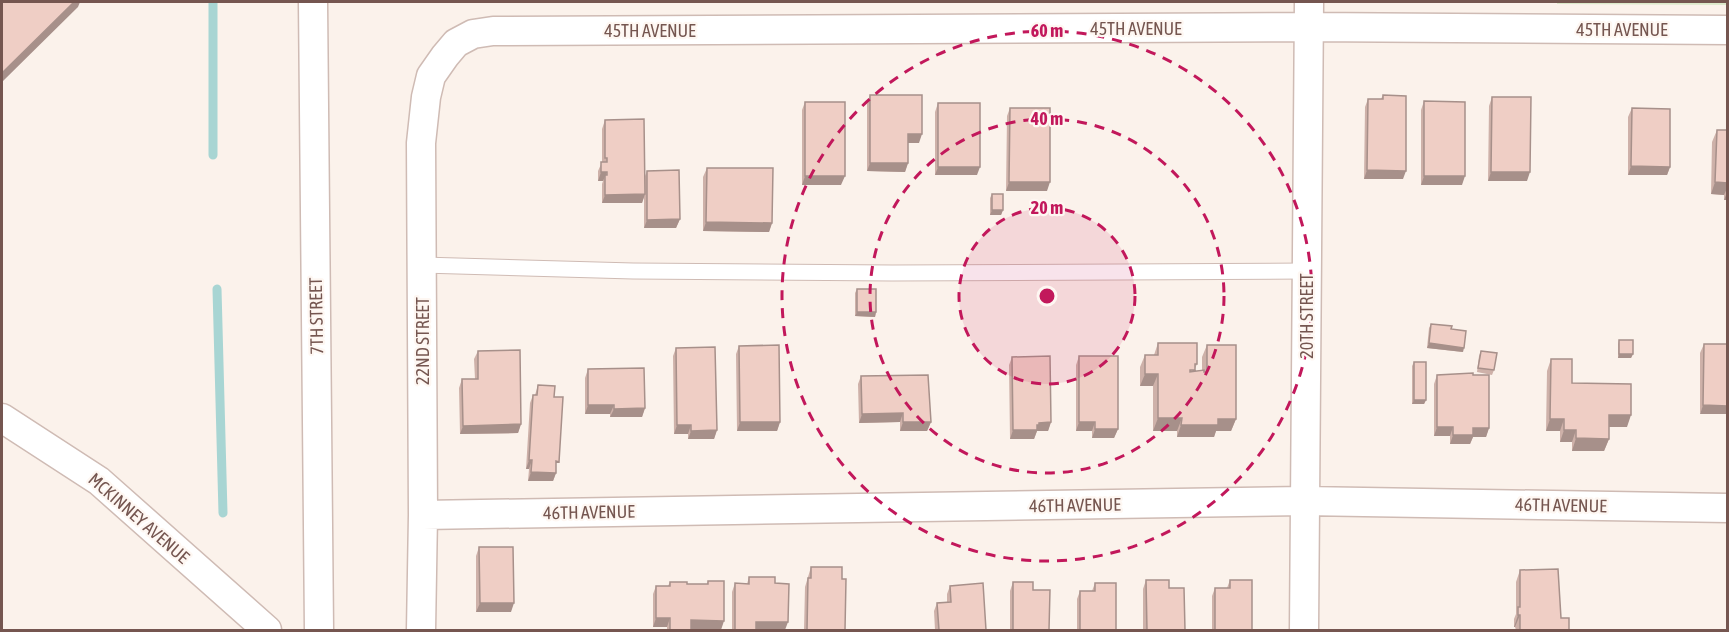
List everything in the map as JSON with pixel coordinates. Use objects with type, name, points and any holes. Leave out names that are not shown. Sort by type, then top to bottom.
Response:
[{"type":"street","name":"7TH STREET","points":[[313,2],[319,630]]},
{"type":"street","name":"45TH AVENUE","points":[[445,56],[456,43],[474,34],[493,31],[1309,14],[1728,30]]},
{"type":"street","name":"20TH STREET","points":[[1304,630],[1309,14]]},
{"type":"street","name":"22ND STREET","points":[[422,630],[421,143],[426,97],[431,76],[445,56]]},
{"type":"street","name":"MCKINNEY AVENUE","points":[[2,418],[99,481],[267,630]]},
{"type":"street","name":"46TH AVENUE","points":[[423,515],[1305,501],[1728,508]]},
{"type":"lane","points":[[422,265],[633,271],[892,273],[1306,271]]},
{"type":"green space","points":[[1557,2],[1727,2],[1728,5],[1557,4]]},
{"type":"building","points":[[2,2],[74,2],[2,73]]},
{"type":"building","points":[[870,95],[922,95],[922,134],[908,134],[908,163],[870,163]]},
{"type":"building","points":[[1383,95],[1406,96],[1406,171],[1367,170],[1368,99],[1383,99]]},
{"type":"building","points":[[1492,97],[1531,97],[1530,172],[1491,172]]},
{"type":"building","points":[[1424,101],[1465,102],[1465,176],[1424,176]]},
{"type":"building","points":[[805,102],[845,102],[845,176],[805,176]]},
{"type":"building","points":[[938,103],[980,103],[980,167],[938,167]]},
{"type":"building","points":[[1010,108],[1050,108],[1050,182],[1009,182]]},
{"type":"building","points":[[1632,108],[1670,109],[1670,167],[1631,166]]},
{"type":"building","points":[[644,119],[645,194],[605,195],[607,172],[601,172],[601,162],[607,162],[605,158],[605,120]]},
{"type":"building","points":[[1717,130],[1728,130],[1728,183],[1715,182]]},
{"type":"building","points":[[707,168],[773,168],[772,223],[706,222]]},
{"type":"building","points":[[679,170],[680,219],[647,220],[647,171]]},
{"type":"building","points":[[992,194],[1003,194],[1003,210],[992,210]]},
{"type":"building","points":[[857,289],[876,289],[876,312],[857,312]]},
{"type":"building","points":[[1431,324],[1452,326],[1451,329],[1466,331],[1464,348],[1429,343]]},
{"type":"building","points":[[1619,340],[1633,340],[1633,354],[1619,354]]},
{"type":"building","points":[[1158,343],[1197,343],[1197,364],[1195,364],[1195,370],[1190,370],[1190,372],[1204,370],[1207,372],[1207,345],[1236,345],[1236,419],[1218,419],[1218,425],[1181,425],[1182,418],[1158,418],[1158,374],[1145,374],[1145,355],[1158,355]]},
{"type":"building","points":[[1704,344],[1728,344],[1728,406],[1703,405]]},
{"type":"building","points":[[779,345],[780,422],[740,422],[739,346]]},
{"type":"building","points":[[715,347],[717,430],[691,431],[691,425],[677,425],[676,348]]},
{"type":"building","points":[[520,350],[521,424],[463,426],[462,379],[478,379],[478,351]]},
{"type":"building","points":[[1481,351],[1497,353],[1494,370],[1478,368]]},
{"type":"building","points":[[1050,356],[1051,422],[1039,423],[1037,430],[1013,430],[1012,357]]},
{"type":"building","points":[[1079,356],[1118,356],[1118,429],[1095,429],[1095,422],[1079,422]]},
{"type":"building","points":[[1551,359],[1572,359],[1572,383],[1631,384],[1631,415],[1609,415],[1609,439],[1576,438],[1576,430],[1564,430],[1564,419],[1550,419]]},
{"type":"building","points":[[1414,362],[1426,362],[1426,400],[1414,400]]},
{"type":"building","points":[[644,368],[645,408],[614,409],[614,405],[588,405],[588,369]]},
{"type":"building","points":[[1473,373],[1473,375],[1489,375],[1489,428],[1473,428],[1473,435],[1453,435],[1453,427],[1437,427],[1437,375]]},
{"type":"building","points":[[928,375],[931,422],[903,422],[903,413],[862,414],[861,376]]},
{"type":"building","points":[[538,385],[555,386],[554,397],[563,397],[559,462],[556,461],[556,473],[531,472],[532,460],[529,460],[533,395],[537,395]]},
{"type":"building","points":[[479,547],[513,547],[514,603],[480,603]]},
{"type":"building","points":[[811,567],[842,567],[842,579],[846,579],[845,630],[807,630],[808,578],[811,578]]},
{"type":"building","points":[[1558,569],[1561,618],[1569,618],[1569,630],[1520,630],[1518,607],[1520,607],[1520,570]]},
{"type":"building","points":[[749,577],[775,577],[775,583],[789,584],[788,622],[756,622],[756,630],[735,630],[735,583],[749,584]]},
{"type":"building","points":[[1146,580],[1169,580],[1169,588],[1184,588],[1185,630],[1147,630]]},
{"type":"building","points":[[1230,580],[1252,580],[1252,630],[1215,630],[1215,588],[1230,588]]},
{"type":"building","points":[[708,581],[724,581],[724,621],[691,620],[691,630],[670,630],[670,618],[656,618],[656,586],[670,586],[670,582],[708,584]]},
{"type":"building","points":[[1013,582],[1033,582],[1033,590],[1050,590],[1049,630],[1013,630]]},
{"type":"building","points":[[983,583],[986,630],[939,630],[937,603],[951,602],[950,586]]},
{"type":"building","points":[[1095,583],[1116,583],[1116,630],[1080,630],[1080,591],[1095,591]]},
{"type":"waterway","points":[[213,2],[213,155]]},
{"type":"waterway","points":[[217,289],[223,513]]}]
